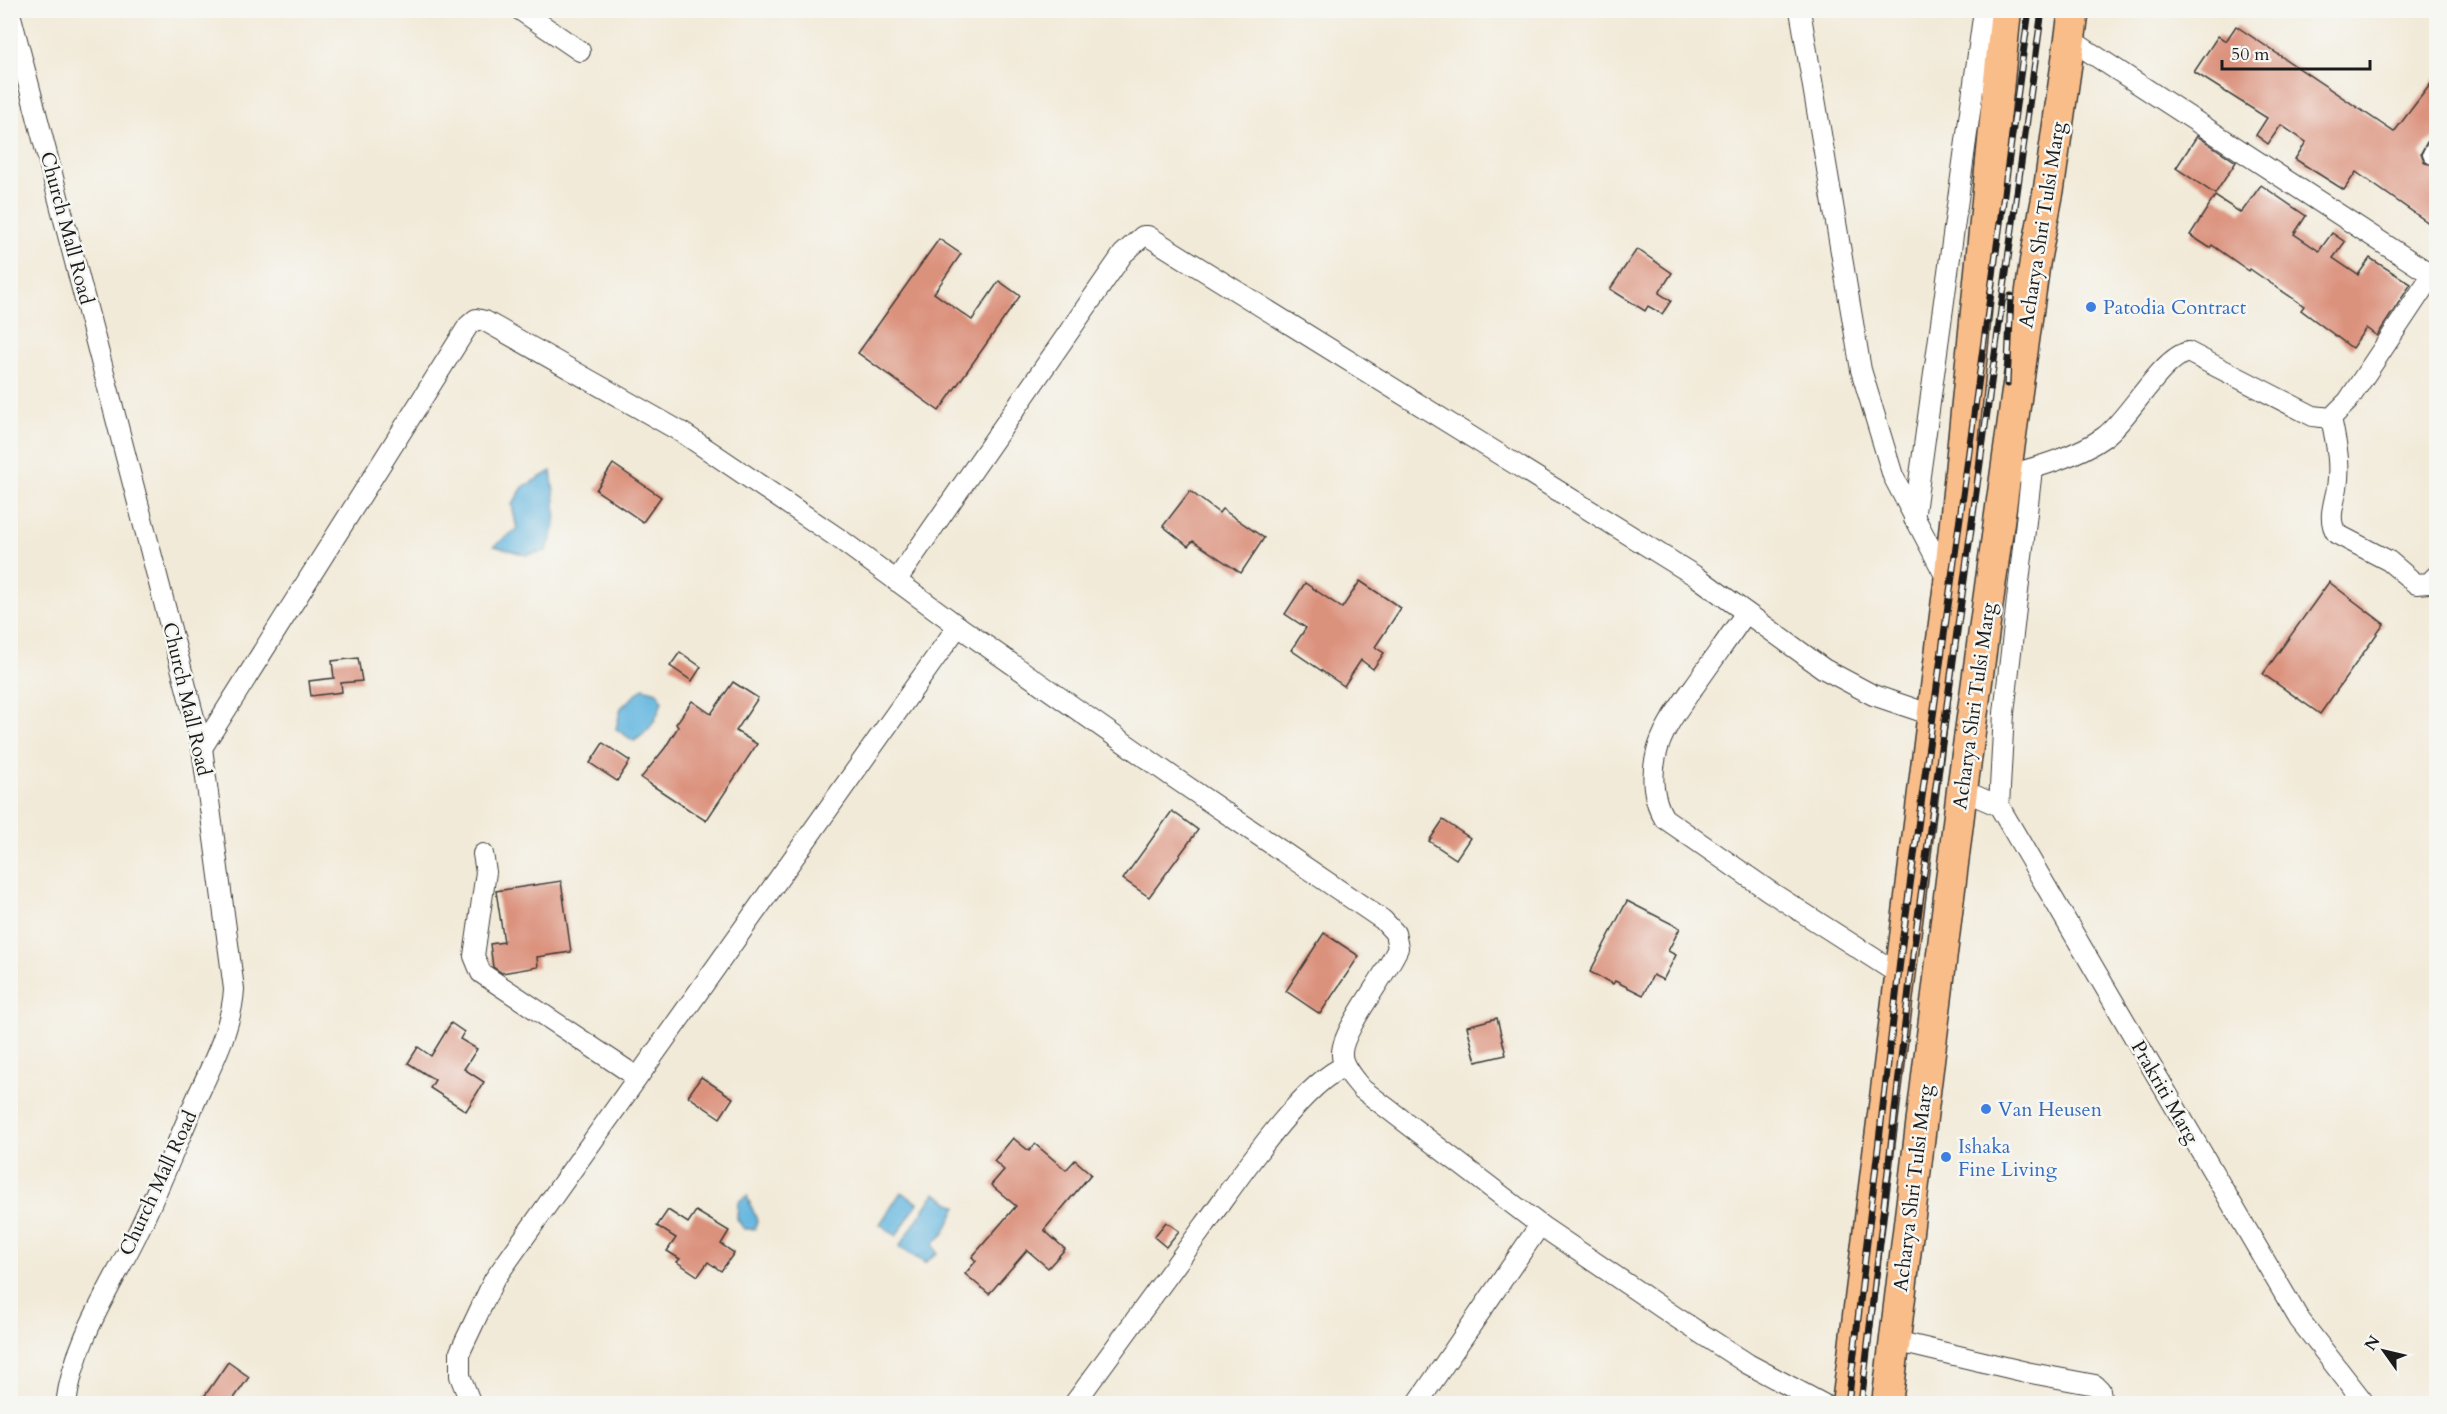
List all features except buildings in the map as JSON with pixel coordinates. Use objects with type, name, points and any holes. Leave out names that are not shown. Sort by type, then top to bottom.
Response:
[{"type":"highway","name":"Acharya Shri Tulsi Marg","points":[[1847,1404],[1949,583],[2006,10]]},
{"type":"highway","name":"Acharya Shri Tulsi Marg","points":[[1887,1404],[1962,790],[2019,472],[2035,261],[2049,188],[2074,10]]},
{"type":"highway","points":[[1922,792],[1962,790]]},
{"type":"street","points":[[520,10],[580,51]]},
{"type":"street","points":[[1800,10],[1862,370],[1893,476],[1949,583]]},
{"type":"street","points":[[1914,519],[1984,10]]},
{"type":"street","name":"Church Mall Road","points":[[10,13],[202,748],[233,976],[233,1002],[214,1060],[145,1216],[82,1342],[69,1378],[66,1404]]},
{"type":"street","points":[[2071,40],[2434,272],[2348,401],[2331,418]]},
{"type":"street","points":[[896,580],[1123,254],[1143,236],[1149,236],[1697,577],[1824,669],[1874,694],[1932,716]]},
{"type":"street","points":[[202,748],[468,326],[476,320],[485,321],[683,433],[1383,920],[1391,928],[1398,941],[1398,948],[1348,1032],[1341,1054],[1345,1066],[1362,1089],[1540,1225],[1715,1344],[1823,1404]]},
{"type":"street","points":[[1962,790],[1999,806],[2019,472],[2087,446],[2106,436],[2170,364],[2188,352],[2313,416],[2331,418]]},
{"type":"street","points":[[2331,418],[2339,471],[2331,519],[2333,529],[2337,534],[2390,561],[2416,584],[2429,583],[2436,576]]},
{"type":"street","points":[[1746,613],[1663,736],[1656,755],[1653,788],[1658,808],[1664,818],[1759,884],[1900,975]]},
{"type":"street","points":[[471,1404],[460,1376],[459,1359],[462,1345],[479,1307],[515,1249],[958,626]]},
{"type":"street","name":"Prakriti Marg","points":[[1999,806],[2299,1319],[2365,1404]]},
{"type":"street","points":[[483,854],[486,872],[474,956],[477,968],[481,973],[637,1077]]},
{"type":"street","points":[[1074,1404],[1286,1118],[1316,1085],[1334,1071],[1345,1066]]},
{"type":"street","points":[[1417,1404],[1540,1225]]},
{"type":"street","points":[[1895,1341],[2026,1372],[2094,1385],[2100,1390],[2102,1404]]},
{"type":"water","points":[[551,471],[555,521],[546,551],[526,555],[494,546],[517,529],[512,505],[523,487]]},
{"type":"water","points":[[643,688],[657,692],[662,701],[652,724],[634,741],[616,729],[621,708]]},
{"type":"water","points":[[901,1192],[918,1203],[896,1236],[880,1224]]},
{"type":"water","points":[[935,1193],[957,1207],[944,1233],[933,1244],[937,1253],[925,1263],[899,1247]]},
{"type":"water","points":[[747,1196],[757,1220],[755,1229],[744,1229],[737,1219],[738,1202]]},
{"type":"railway","points":[[1848,1404],[1902,944],[2029,10]]},
{"type":"railway","points":[[1861,1404],[1914,946],[2042,10]]},
{"type":"railway","points":[[2007,384],[2011,296]]},
{"type":"place","name":"Patodia Contract","points":[[2091,307]]},
{"type":"place","name":"Van Heusen","points":[[1986,1109]]},
{"type":"place","name":"Ishaka Fine Living","points":[[1946,1157]]}]
